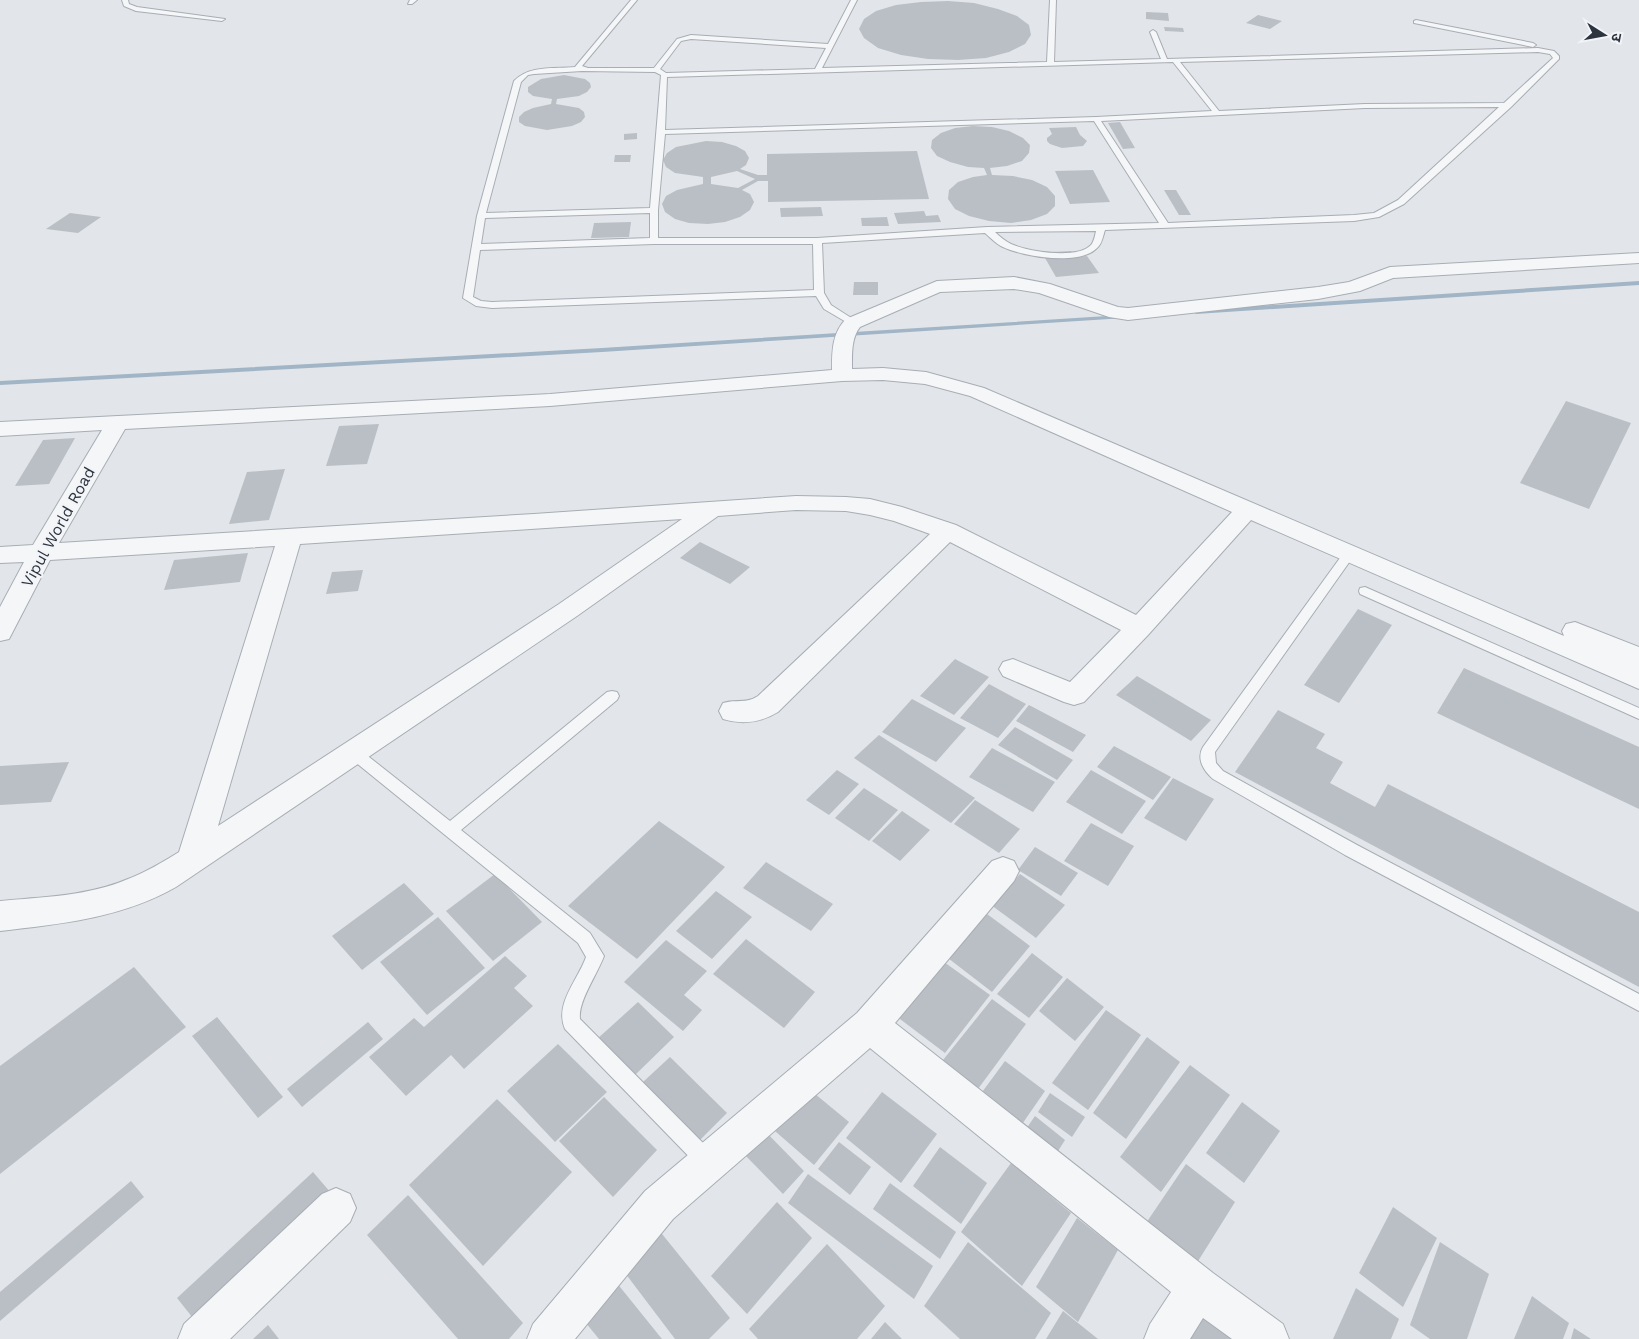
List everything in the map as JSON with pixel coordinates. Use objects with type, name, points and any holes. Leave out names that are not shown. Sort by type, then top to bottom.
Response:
[{"type":"street","points":[[0,429],[550,400],[846,345],[928,289],[953,285],[1027,284],[1116,313],[1128,314],[1318,293],[1353,287],[1396,272],[1639,258]]},
{"type":"street","points":[[846,345],[916,377],[977,392],[1639,679]]},
{"type":"street","points":[[846,345],[941,369],[979,382],[1197,471],[1639,658]]},
{"type":"street","name":"Vipul World Road","points":[[0,632],[42,551],[118,422]]},
{"type":"street","points":[[0,555],[712,510],[796,503],[846,504],[870,507],[902,515],[947,531],[1139,628]]},
{"type":"street","points":[[0,916],[90,905],[156,882],[568,610],[712,510]]},
{"type":"street","points":[[1013,669],[1074,695],[1139,628],[1247,510]]},
{"type":"street","points":[[733,711],[746,714],[757,712],[768,704],[947,531]]},
{"type":"street","points":[[192,860],[290,536]]},
{"type":"street","points":[[548,1339],[659,1205],[870,1025],[1003,871]]},
{"type":"street","points":[[870,1025],[1198,1288],[1268,1339]]},
{"type":"street","points":[[199,1339],[336,1208]]},
{"type":"street","points":[[1165,1339],[1198,1288]]},
{"type":"lane","points":[[126,0],[126,5],[136,9],[222,19]]},
{"type":"lane","points":[[581,69],[578,64],[634,0]]},
{"type":"lane","points":[[818,70],[854,0]]},
{"type":"lane","points":[[1050,64],[1053,0]]},
{"type":"lane","points":[[475,247],[654,241],[817,241],[987,230],[1101,228],[1354,218],[1376,215],[1401,202],[1508,106],[1556,59],[1554,54],[1536,45],[1416,22]]},
{"type":"lane","points":[[1154,32],[1165,61]]},
{"type":"lane","points":[[656,70],[679,40],[691,37],[830,46]]},
{"type":"lane","points":[[820,293],[479,304],[468,298],[481,216],[521,77],[534,72],[581,69],[656,70],[664,75],[1549,51]]},
{"type":"lane","points":[[1175,61],[1218,113]]},
{"type":"lane","points":[[654,241],[654,210],[662,132],[664,75]]},
{"type":"lane","points":[[662,132],[1096,119],[1365,106],[1508,106]]},
{"type":"lane","points":[[1096,119],[1165,225]]},
{"type":"lane","points":[[481,216],[654,210]]},
{"type":"lane","points":[[987,230],[1006,245],[1052,255],[1081,254],[1089,250],[1094,246],[1101,228]]},
{"type":"lane","points":[[817,241],[820,293],[846,345]]},
{"type":"lane","points":[[1349,554],[1208,752],[1207,759],[1210,767],[1218,775],[1351,850],[1639,1003]]},
{"type":"lane","points":[[1365,591],[1639,714]]},
{"type":"lane","points":[[450,830],[612,696]]},
{"type":"lane","points":[[354,752],[584,938],[595,956],[590,971],[570,1008],[571,1023],[709,1163]]},
{"type":"building","points":[[948,1],[974,3],[1017,16],[1029,25],[1031,35],[1025,44],[1009,52],[986,58],[958,60],[928,59],[901,55],[878,48],[864,38],[859,29],[864,19],[876,11],[896,5]]},
{"type":"building","points":[[1146,12],[1168,13],[1169,21],[1146,19]]},
{"type":"building","points":[[1258,15],[1282,21],[1270,29],[1246,23]]},
{"type":"building","points":[[1164,27],[1183,28],[1184,32],[1165,31]]},
{"type":"building","points":[[564,75],[585,79],[590,83],[591,87],[587,92],[579,96],[557,99],[556,104],[579,108],[584,112],[585,117],[581,122],[572,126],[547,130],[525,126],[519,122],[519,117],[524,112],[551,104],[552,99],[533,96],[528,92],[528,87],[541,79]]},
{"type":"building","points":[[1120,122],[1135,148],[1123,149],[1108,123]]},
{"type":"building","points":[[973,126],[992,127],[1009,131],[1023,138],[1030,145],[1029,153],[1022,161],[1007,166],[990,168],[992,175],[1013,176],[1032,180],[1047,187],[1055,196],[1055,206],[1047,214],[1031,220],[1011,223],[989,221],[969,216],[955,209],[948,199],[949,190],[958,182],[987,175],[984,168],[968,167],[937,156],[931,148],[932,140],[941,133],[955,128]]},
{"type":"building","points":[[1076,127],[1080,135],[1087,141],[1083,146],[1062,148],[1047,141],[1047,138],[1052,134],[1049,128]]},
{"type":"building","points":[[637,133],[637,139],[624,140],[624,134]]},
{"type":"building","points":[[706,141],[722,142],[736,146],[745,151],[749,158],[746,165],[740,169],[758,175],[767,175],[767,154],[917,151],[929,199],[768,202],[768,181],[758,181],[742,190],[750,194],[754,202],[750,210],[740,217],[725,222],[708,224],[689,223],[675,219],[665,212],[662,204],[666,196],[677,190],[703,184],[703,177],[675,173],[666,167],[663,160],[667,153],[676,147]],"holes":[[[737,171],[755,179],[738,188],[711,184],[711,177]]]},
{"type":"building","points":[[615,155],[631,155],[630,162],[614,162]]},
{"type":"building","points":[[1093,170],[1110,202],[1070,204],[1055,171]]},
{"type":"building","points":[[1164,190],[1176,190],[1191,215],[1179,215]]},
{"type":"building","points":[[821,207],[823,216],[781,217],[780,208]]},
{"type":"building","points":[[924,211],[926,216],[938,215],[941,222],[898,224],[894,213]]},
{"type":"building","points":[[70,213],[101,217],[78,233],[46,229]]},
{"type":"building","points":[[887,217],[889,226],[862,226],[861,218]]},
{"type":"building","points":[[631,222],[629,237],[591,238],[594,223]]},
{"type":"building","points":[[1071,251],[1075,257],[1087,256],[1099,273],[1056,277],[1045,258],[1057,257],[1053,252]]},
{"type":"building","points":[[854,282],[878,282],[878,295],[853,295]]},
{"type":"building","points":[[1566,401],[1631,423],[1589,509],[1520,483]]},
{"type":"building","points":[[379,424],[367,464],[326,466],[339,426]]},
{"type":"building","points":[[75,438],[49,484],[15,486],[43,440]]},
{"type":"building","points":[[285,469],[269,520],[229,524],[247,472]]},
{"type":"building","points":[[700,542],[750,567],[730,584],[680,558]]},
{"type":"building","points":[[248,553],[240,582],[164,590],[174,560]]},
{"type":"building","points":[[363,570],[358,591],[326,594],[332,572]]},
{"type":"building","points":[[1358,609],[1392,625],[1339,703],[1304,685]]},
{"type":"building","points":[[955,659],[989,677],[954,715],[920,696]]},
{"type":"building","points":[[1464,668],[1639,747],[1639,809],[1437,713]]},
{"type":"building","points":[[1137,676],[1211,720],[1191,741],[1116,695]]},
{"type":"building","points":[[989,684],[1026,704],[998,738],[960,718]]},
{"type":"building","points":[[912,699],[966,728],[936,762],[882,732]]},
{"type":"building","points":[[1029,705],[1086,735],[1073,752],[1016,721]]},
{"type":"building","points":[[1278,710],[1325,734],[1316,748],[1343,762],[1330,783],[1375,807],[1388,784],[1639,912],[1639,987],[1235,772]]},
{"type":"building","points":[[1015,727],[1073,760],[1057,780],[998,745]]},
{"type":"building","points":[[879,735],[975,798],[951,823],[854,758]]},
{"type":"building","points":[[1114,746],[1171,777],[1153,800],[1097,767]]},
{"type":"building","points":[[992,748],[1055,782],[1033,812],[969,777]]},
{"type":"building","points":[[69,762],[51,802],[0,805],[0,766]]},
{"type":"building","points":[[837,770],[859,784],[829,815],[806,800]]},
{"type":"building","points":[[1091,770],[1146,801],[1122,834],[1066,802]]},
{"type":"building","points":[[1173,778],[1214,799],[1186,841],[1144,818]]},
{"type":"building","points":[[864,788],[898,810],[869,841],[835,818]]},
{"type":"building","points":[[975,800],[1020,829],[999,853],[954,824]]},
{"type":"building","points":[[902,811],[930,830],[900,861],[872,841]]},
{"type":"building","points":[[659,821],[725,867],[637,959],[568,906]]},
{"type":"building","points":[[1091,823],[1134,846],[1108,886],[1064,861]]},
{"type":"building","points":[[1035,847],[1078,873],[1061,896],[1018,870]]},
{"type":"building","points":[[766,862],[833,904],[811,931],[743,888]]},
{"type":"building","points":[[495,874],[542,922],[493,961],[446,911]]},
{"type":"building","points":[[1020,874],[1065,905],[1036,938],[991,905]]},
{"type":"building","points":[[404,883],[434,914],[362,970],[332,936]]},
{"type":"building","points":[[716,891],[752,917],[712,959],[676,931]]},
{"type":"building","points":[[983,911],[1030,946],[992,992],[944,955]]},
{"type":"building","points":[[438,917],[485,968],[427,1015],[380,962]]},
{"type":"building","points":[[746,939],[815,992],[784,1028],[713,974]]},
{"type":"building","points":[[666,940],[707,971],[684,995],[702,1010],[683,1031],[624,982]]},
{"type":"building","points":[[1032,953],[1063,977],[1029,1018],[997,994]]},
{"type":"building","points":[[505,956],[527,976],[514,988],[533,1006],[464,1069],[451,1055],[406,1096],[369,1057],[414,1018],[424,1027]]},
{"type":"building","points":[[937,957],[990,995],[945,1053],[892,1013]]},
{"type":"building","points":[[134,967],[186,1027],[0,1174],[0,1066]]},
{"type":"building","points":[[1067,978],[1104,1007],[1075,1041],[1039,1011]]},
{"type":"building","points":[[992,999],[1026,1024],[975,1093],[939,1065]]},
{"type":"building","points":[[638,1002],[674,1037],[633,1077],[596,1040]]},
{"type":"building","points":[[1106,1010],[1141,1035],[1088,1110],[1052,1083]]},
{"type":"building","points":[[217,1017],[283,1097],[258,1118],[192,1036]]},
{"type":"building","points":[[368,1022],[383,1039],[302,1107],[287,1089]]},
{"type":"building","points":[[1147,1037],[1180,1062],[1126,1139],[1093,1113]]},
{"type":"building","points":[[558,1044],[607,1092],[555,1142],[507,1091]]},
{"type":"building","points":[[670,1057],[727,1113],[700,1140],[643,1082]]},
{"type":"building","points":[[1005,1061],[1045,1091],[1018,1130],[977,1099]]},
{"type":"building","points":[[1190,1065],[1230,1095],[1161,1192],[1120,1157]]},
{"type":"building","points":[[803,1084],[849,1122],[814,1165],[768,1125]]},
{"type":"building","points":[[882,1092],[937,1134],[901,1183],[846,1138]]},
{"type":"building","points":[[1050,1093],[1085,1117],[1072,1137],[1038,1112]]},
{"type":"building","points":[[604,1097],[657,1150],[613,1197],[559,1141]]},
{"type":"building","points":[[497,1099],[572,1172],[483,1266],[409,1185]]},
{"type":"building","points":[[1242,1102],[1280,1131],[1244,1183],[1206,1153]]},
{"type":"building","points":[[1035,1116],[1065,1140],[1053,1159],[1022,1135]]},
{"type":"building","points":[[762,1128],[804,1171],[783,1194],[740,1150]]},
{"type":"building","points":[[839,1142],[871,1167],[850,1195],[818,1169]]},
{"type":"building","points":[[940,1147],[987,1183],[961,1224],[913,1186]]},
{"type":"building","points":[[1011,1163],[1071,1213],[1022,1286],[961,1232]]},
{"type":"building","points":[[1186,1164],[1235,1202],[1190,1274],[1140,1232]]},
{"type":"building","points":[[313,1172],[331,1193],[196,1322],[177,1298]]},
{"type":"building","points":[[808,1174],[933,1266],[914,1299],[788,1203]]},
{"type":"building","points":[[131,1181],[144,1197],[0,1321],[0,1292]]},
{"type":"building","points":[[890,1183],[956,1232],[940,1259],[873,1209]]},
{"type":"building","points":[[408,1195],[523,1323],[509,1339],[458,1339],[367,1235]]},
{"type":"building","points":[[777,1202],[812,1238],[747,1314],[711,1276]]},
{"type":"building","points":[[1393,1207],[1437,1238],[1403,1307],[1359,1273]]},
{"type":"building","points":[[1077,1218],[1118,1250],[1078,1322],[1036,1287]]},
{"type":"building","points":[[658,1229],[730,1318],[709,1339],[675,1339],[619,1265]]},
{"type":"building","points":[[968,1242],[1051,1313],[1035,1339],[960,1339],[924,1306]]},
{"type":"building","points":[[1440,1242],[1489,1274],[1467,1339],[1430,1339],[1410,1325]]},
{"type":"building","points":[[827,1244],[885,1306],[857,1339],[758,1339],[749,1329]]},
{"type":"building","points":[[616,1282],[662,1339],[599,1339],[581,1317]]},
{"type":"building","points":[[1356,1288],[1399,1319],[1391,1339],[1333,1339]]},
{"type":"building","points":[[1532,1296],[1569,1323],[1563,1339],[1514,1339]]},
{"type":"building","points":[[1195,1310],[1234,1339],[1185,1339]]},
{"type":"building","points":[[1063,1311],[1098,1339],[1046,1339]]},
{"type":"building","points":[[885,1322],[902,1339],[871,1339]]},
{"type":"building","points":[[268,1325],[279,1339],[253,1339]]},
{"type":"building","points":[[1574,1328],[1591,1339],[1571,1339]]},
{"type":"waterway","points":[[1196,312],[1639,283]]},
{"type":"waterway","points":[[0,383],[602,350],[1123,317]]}]
